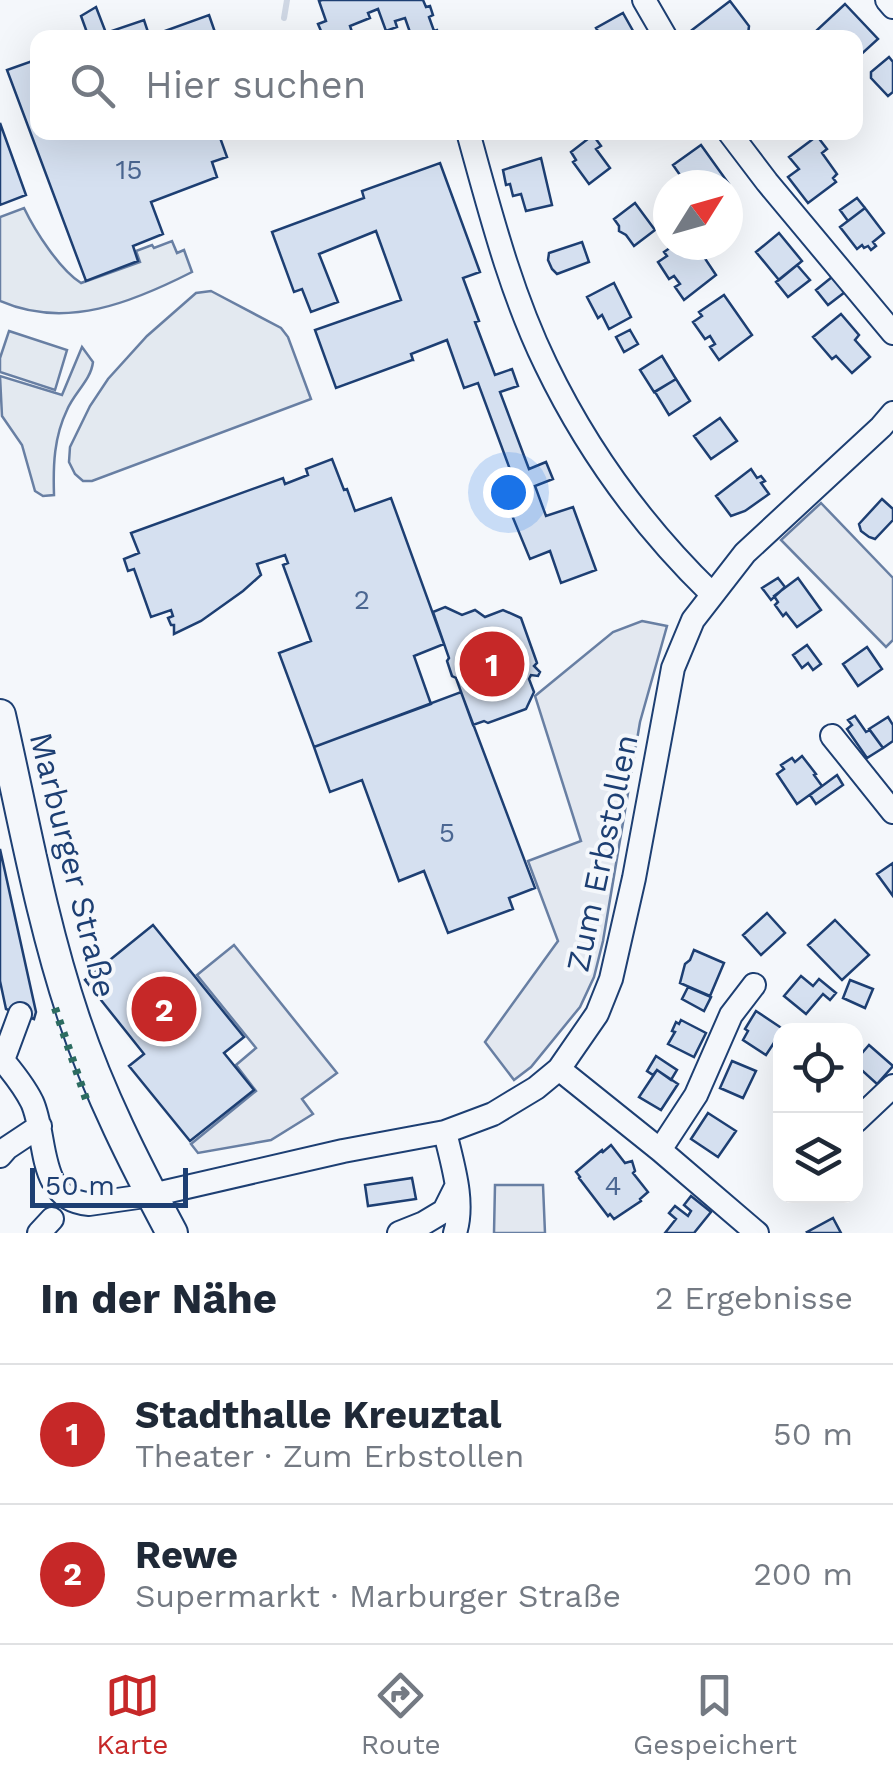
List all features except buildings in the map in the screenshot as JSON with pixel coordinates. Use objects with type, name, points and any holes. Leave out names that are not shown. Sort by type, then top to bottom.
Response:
[{"type":"main road","name":"Marburger Straße","points":[[0,715],[64,987],[111,1110],[172,1233]]},
{"type":"street","points":[[644,0],[661,30]]},
{"type":"street","points":[[470,140],[503,257],[546,365],[575,418],[640,515],[676,559],[712,594]]},
{"type":"street","points":[[735,140],[893,332]]},
{"type":"street","name":"Zum Erbstollen","points":[[152,1195],[445,1132],[493,1114],[559,1069],[597,1014],[611,980],[673,668],[693,620],[745,553],[893,413]]},
{"type":"street","points":[[832,736],[893,812]]},
{"type":"street","points":[[660,1150],[696,1095],[731,1015],[754,984]]},
{"type":"street","points":[[20,1014],[1,1058],[32,1103],[40,1126],[44,1160],[58,1190],[78,1203],[89,1204],[152,1195]]},
{"type":"street","points":[[559,1069],[757,1233]]},
{"type":"street","points":[[863,1114],[893,1086]]},
{"type":"street","points":[[0,1156],[40,1126]]},
{"type":"street","points":[[445,1132],[456,1186],[455,1233]]},
{"type":"street","points":[[399,1233],[444,1211],[456,1186]]},
{"type":"shaded area","points":[[24,208],[49,249],[81,283],[140,262],[136,251],[172,241],[177,253],[184,250],[192,272],[99,309],[50,313],[0,301],[0,217]]},
{"type":"shaded area","points":[[211,291],[281,328],[311,399],[92,481],[83,481],[69,462],[70,447],[108,379],[147,336],[196,293]]},
{"type":"shaded area","points":[[9,331],[67,350],[55,390],[0,372],[0,358]]},
{"type":"shaded area","points":[[82,347],[93,362],[92,369],[59,430],[54,495],[43,496],[35,491],[22,445],[2,416],[0,376],[62,395]]},
{"type":"shaded area","points":[[821,503],[893,578],[893,640],[886,647],[781,540]]},
{"type":"shaded area","points":[[642,621],[667,626],[640,722],[594,977],[580,1007],[531,1067],[514,1080],[485,1042],[558,941],[528,861],[581,841],[535,696],[613,632]]},
{"type":"shaded area","points":[[234,945],[337,1073],[302,1099],[313,1114],[271,1140],[198,1153],[191,1144],[256,1091],[236,1065],[256,1048],[197,975]]},
{"type":"shaded area","points":[[495,1185],[543,1185],[545,1233],[494,1233]]},
{"type":"waterway","points":[[284,18],[287,0]]},
{"type":"hedge","points":[[55,1008],[86,1099]]},
{"type":"place","name":"Stadthalle Kreuztal","points":[[492,664]]},
{"type":"place","name":"Rewe","points":[[164,1009]]}]
